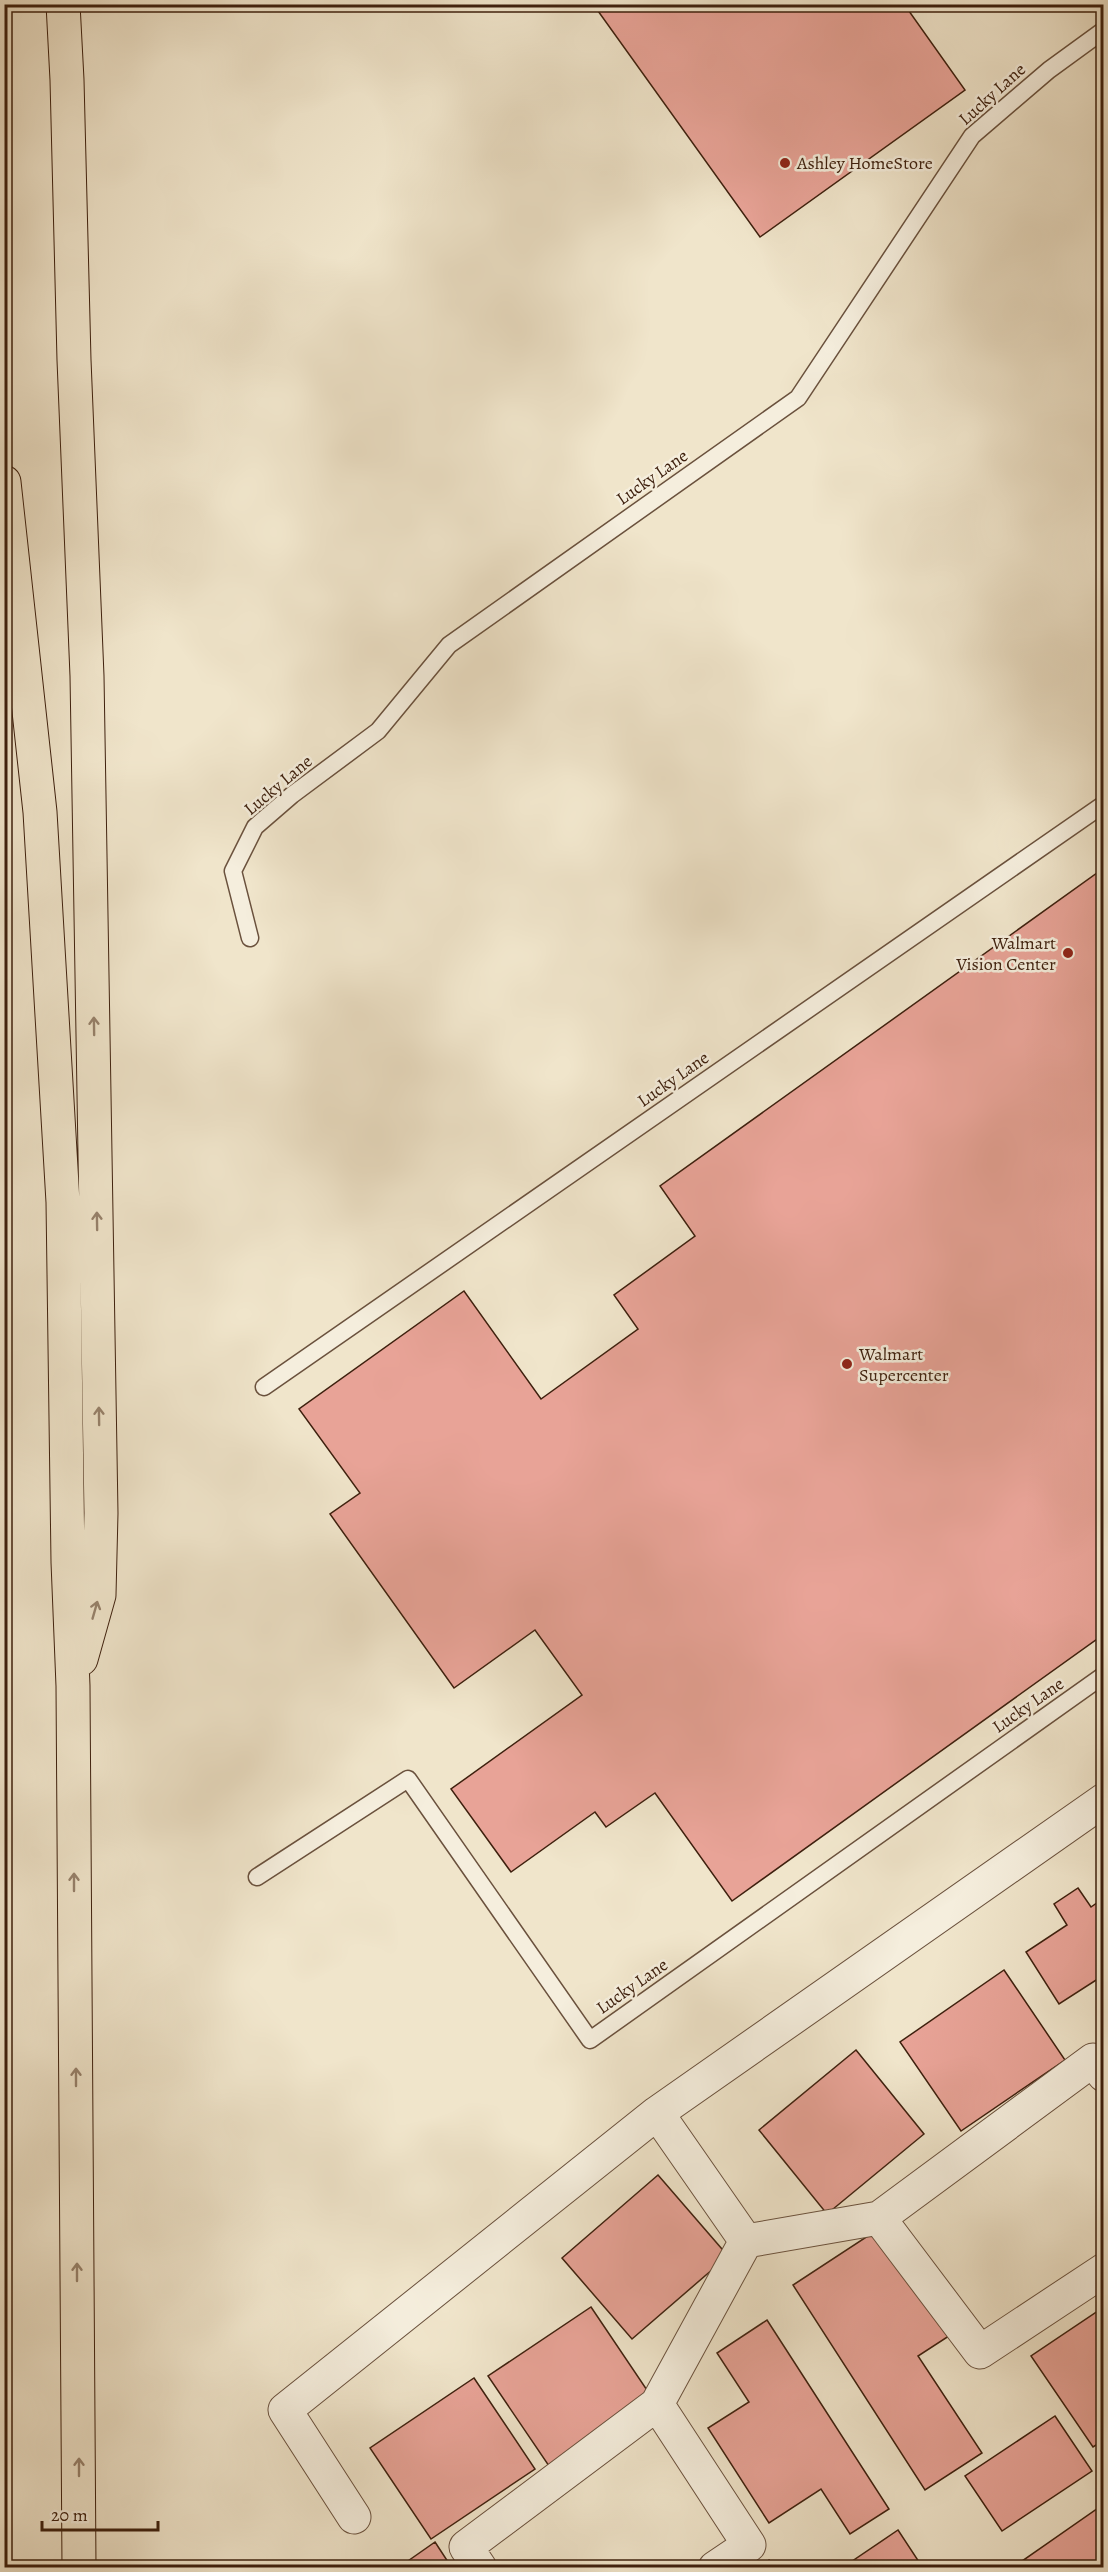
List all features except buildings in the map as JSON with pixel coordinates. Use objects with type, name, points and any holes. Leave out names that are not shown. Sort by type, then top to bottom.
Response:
[{"type":"highway","points":[[63,4],[74,360],[88,688],[101,1513],[99,1595],[73,1686]]},
{"type":"highway","points":[[4,482],[40,812],[63,1202],[68,1562],[73,1686],[79,2568]]},
{"type":"highway","points":[[79,2535],[89,2568]]},
{"type":"street","points":[[354,2517],[285,2410],[657,2113],[1104,1800]]},
{"type":"street","points":[[746,2241],[879,2218],[1094,2060],[1104,2074]]},
{"type":"street","points":[[657,2113],[746,2241]]},
{"type":"street","points":[[879,2218],[980,2352],[1104,2270]]},
{"type":"street","points":[[480,2568],[466,2547],[657,2404],[746,2241]]},
{"type":"street","points":[[657,2404],[749,2545],[715,2568]]},
{"type":"lane","name":"Lucky Lane","points":[[250,938],[233,871],[255,827],[292,795],[378,731],[449,645],[798,398],[972,136],[1049,70],[1104,30]]},
{"type":"lane","name":"Lucky Lane","points":[[264,1387],[1104,804]]},
{"type":"lane","name":"Lucky Lane","points":[[257,1877],[408,1779],[590,2040],[1104,1675]]},
{"type":"place","name":"Ashley HomeStore","points":[[785,163]]},
{"type":"place","name":"Walmart Vision Center","points":[[1068,953]]},
{"type":"place","name":"Walmart Supercenter","points":[[847,1364]]}]
